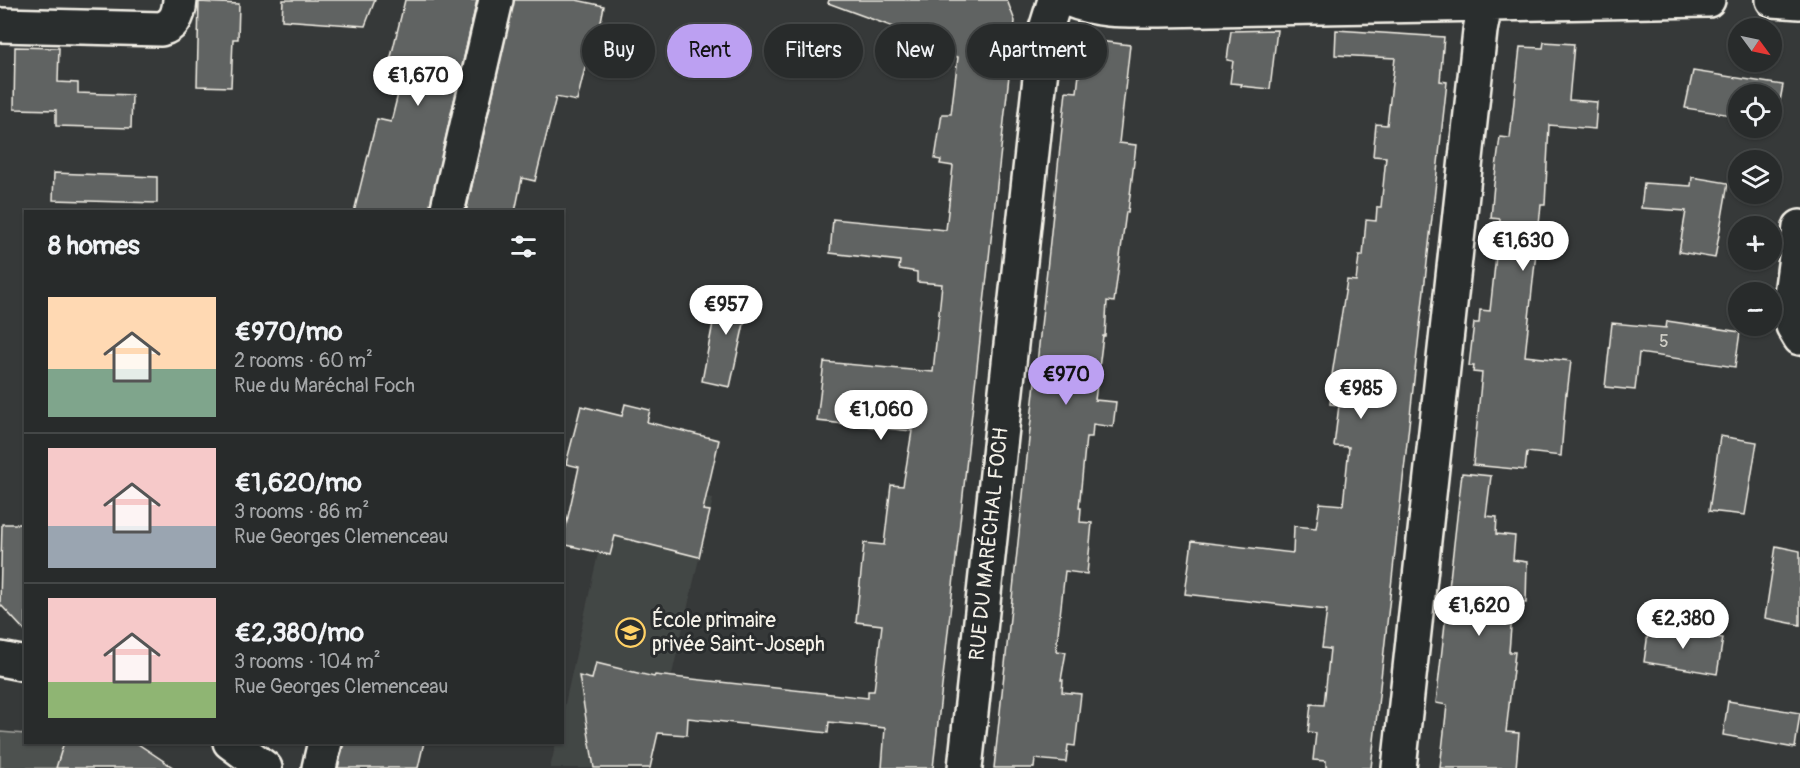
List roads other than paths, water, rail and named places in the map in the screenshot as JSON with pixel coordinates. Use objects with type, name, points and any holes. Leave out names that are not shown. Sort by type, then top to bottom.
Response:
[{"type":"street","points":[[0,25],[161,29],[173,22],[178,15],[180,0]]},
{"type":"street","points":[[447,210],[496,0]]},
{"type":"street","name":"RUE DU MARÉCHAL FOCH","points":[[965,768],[1045,32],[1055,0]]},
{"type":"street","points":[[1070,0],[1090,8],[1147,5],[1708,0]]},
{"type":"street","points":[[1399,768],[1480,31],[1486,2]]},
{"type":"street","points":[[1800,227],[1788,309],[1793,326],[1800,338]]},
{"type":"street","points":[[0,659],[24,664]]},
{"type":"street","points":[[0,673],[24,673]]},
{"type":"street","points":[[319,768],[325,744]]},
{"type":"place","name":"École primaire privée Saint-Joseph","points":[[631,632]]}]
